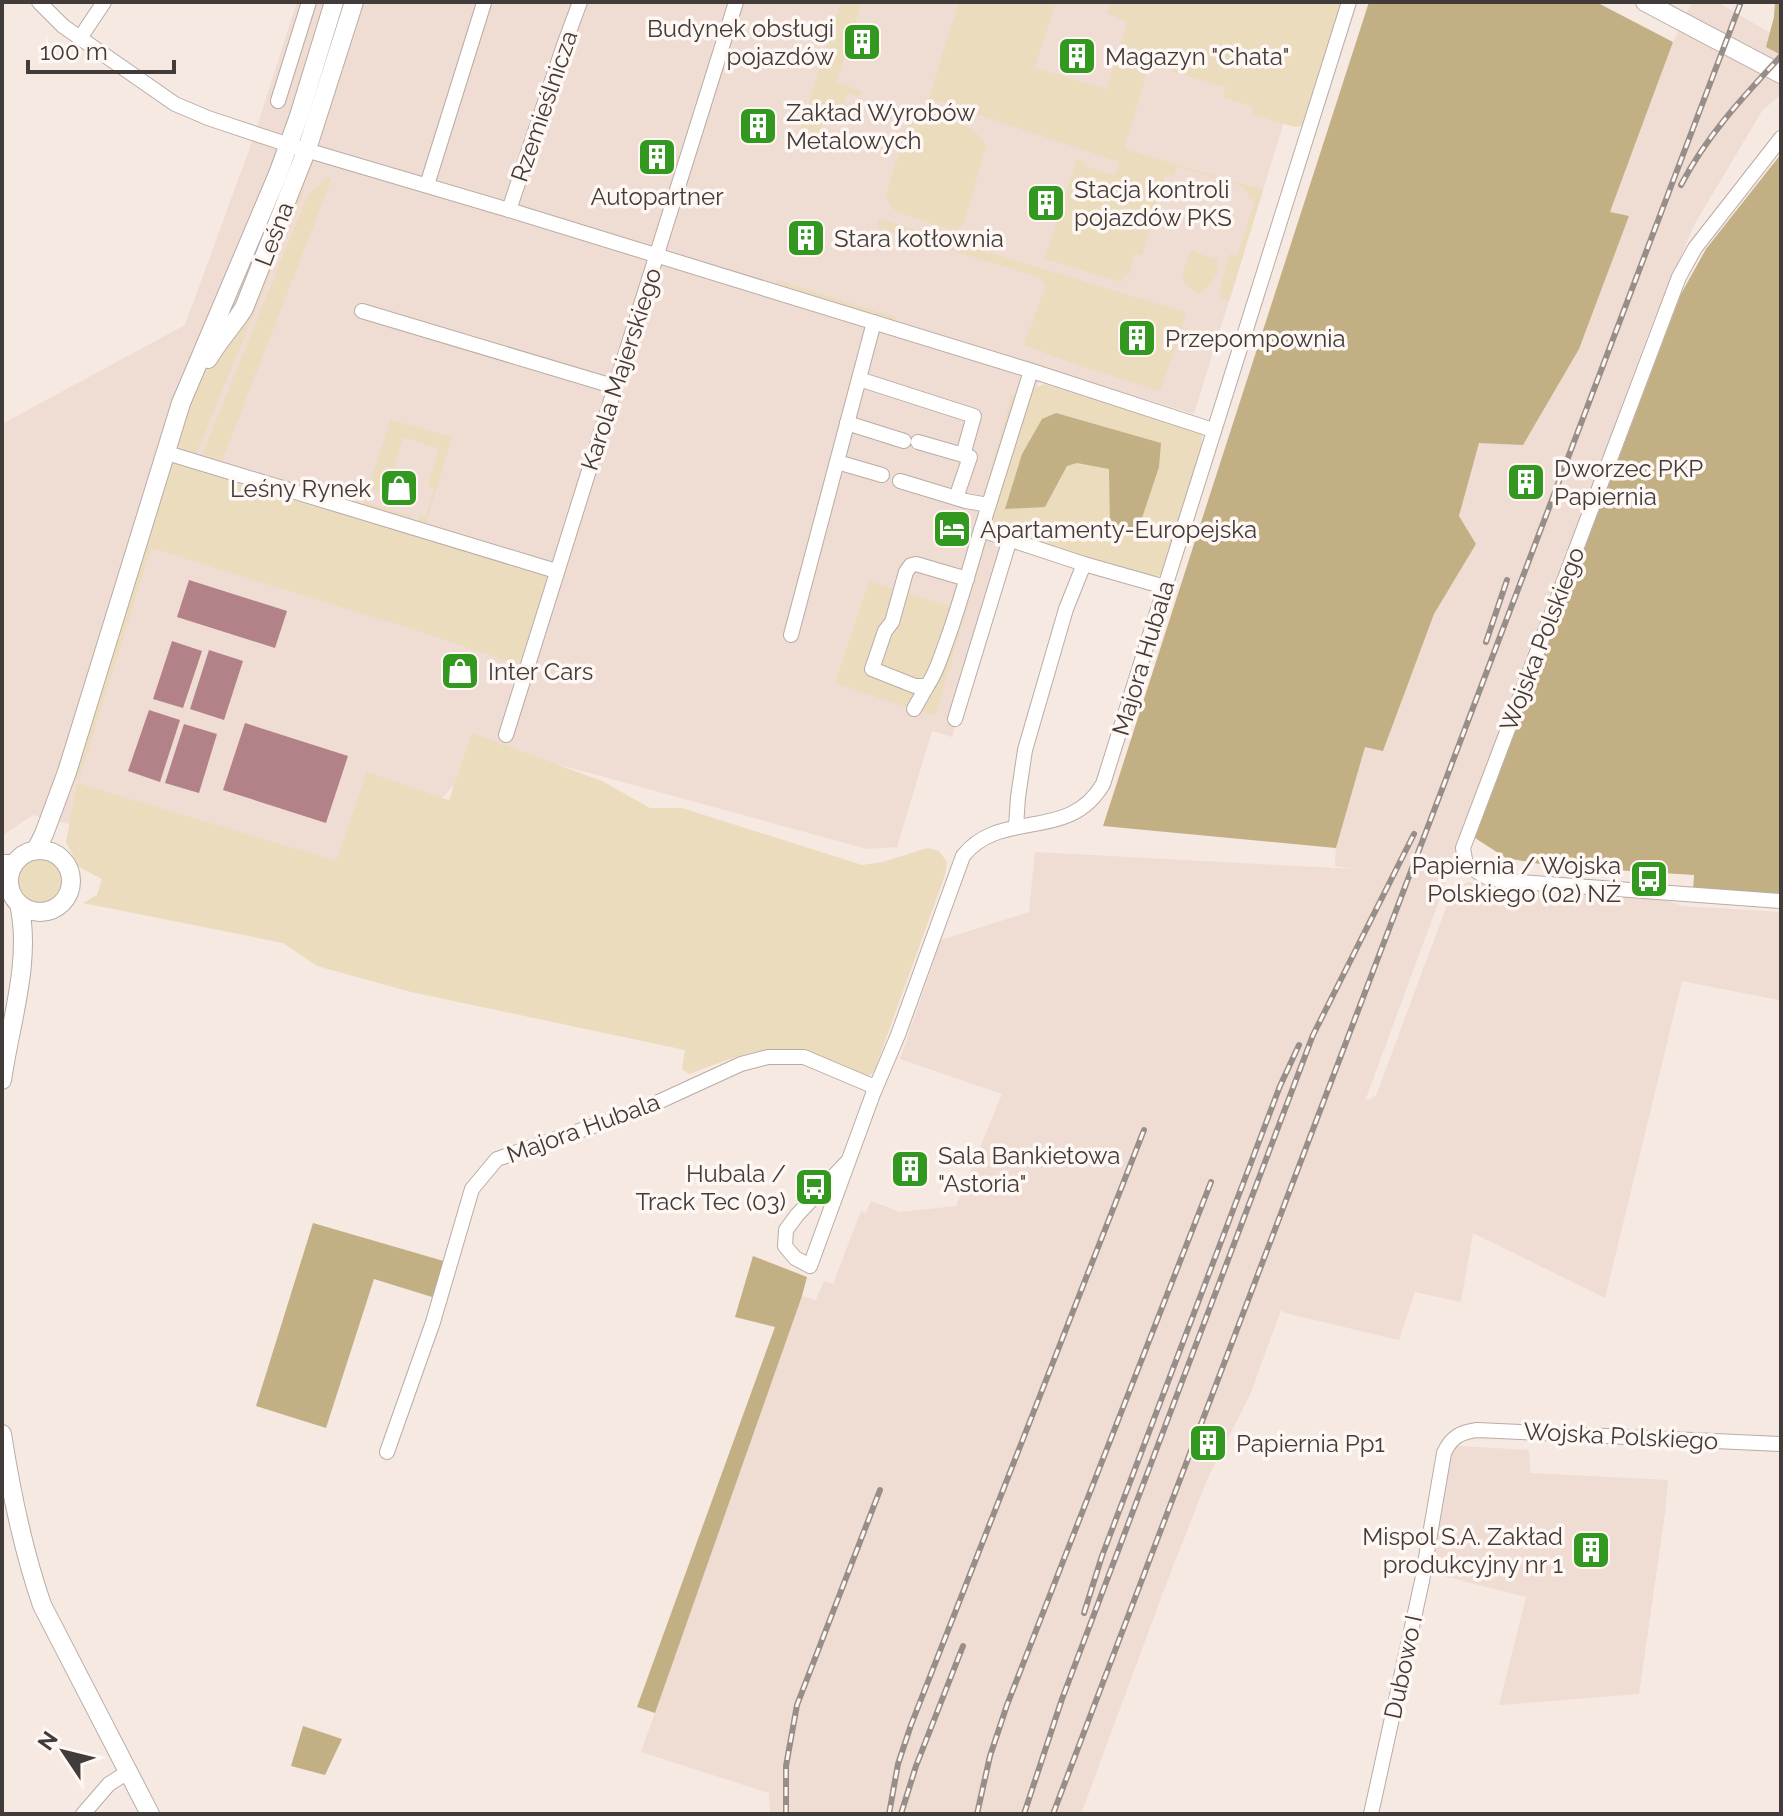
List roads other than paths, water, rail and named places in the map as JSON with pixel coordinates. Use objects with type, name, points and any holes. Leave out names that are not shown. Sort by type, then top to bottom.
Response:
[{"type":"main road","name":"Leśna","points":[[298,147],[334,2]]},
{"type":"main road","name":"Leśna","points":[[36,850],[67,772],[167,453],[201,371],[244,308],[298,147],[354,2]]},
{"type":"main road","points":[[1645,2],[1781,74]]},
{"type":"main road","name":"Leśna","points":[[61,858],[57,837],[67,772]]},
{"type":"main road","points":[[36,850],[49,851],[61,858],[71,876],[67,897],[57,907],[44,912],[31,911],[19,904],[5,880],[9,874],[9,862],[36,850]]},
{"type":"main road","points":[[2,1080],[22,960],[23,923],[19,904]]},
{"type":"main road","points":[[22,960],[44,912]]},
{"type":"main road","points":[[2,1434],[17,1517],[42,1605],[150,1814]]},
{"type":"street","points":[[39,2],[80,38],[184,108],[208,118],[874,322],[1213,430]]},
{"type":"street","points":[[80,38],[104,2]]},
{"type":"street","points":[[278,101],[309,2]]},
{"type":"street","name":"Rzemieślnicza","points":[[509,210],[580,2]]},
{"type":"street","name":"Karola Majerskiego","points":[[506,735],[736,2]]},
{"type":"street","name":"Majora Hubala","points":[[847,1162],[786,1230],[785,1246],[795,1258],[810,1266],[963,856],[981,838],[1016,827],[1058,820],[1089,804],[1097,795],[1108,771],[1349,2]]},
{"type":"street","points":[[427,185],[484,3]]},
{"type":"street","name":"Wojska Polskiego","points":[[1781,138],[1695,248],[1679,277],[1463,848],[1466,865],[1486,877],[1507,881],[1781,901]]},
{"type":"street","points":[[362,311],[616,387]]},
{"type":"street","points":[[791,635],[874,322]]},
{"type":"street","points":[[914,709],[934,676],[1031,371]]},
{"type":"street","points":[[859,379],[974,416],[963,455]]},
{"type":"street","points":[[847,423],[970,457],[956,498]]},
{"type":"street","points":[[167,453],[556,571]]},
{"type":"street","points":[[837,462],[882,475]]},
{"type":"street","points":[[900,481],[988,505]]},
{"type":"street","points":[[981,530],[1165,587]]},
{"type":"street","points":[[955,719],[1010,539]]},
{"type":"street","points":[[927,686],[915,686],[872,669],[885,631],[892,622],[906,572],[916,564],[967,579]]},
{"type":"street","points":[[1016,827],[1025,750],[1066,609],[1084,564]]},
{"type":"street","name":"Majora Hubala","points":[[387,1452],[433,1322],[472,1189],[497,1159],[643,1109],[741,1064],[768,1057],[804,1057],[875,1087]]},
{"type":"street","name":"Wojska Polskiego","points":[[1461,1432],[1491,1430],[1781,1444]]},
{"type":"street","name":"Dubowo I","points":[[1371,1814],[1422,1581],[1444,1453],[1452,1439],[1461,1432]]},
{"type":"street","points":[[83,1814],[109,1784],[128,1772]]},
{"type":"railway","points":[[1053,1814],[1741,2]]},
{"type":"railway","points":[[1681,185],[1714,133],[1781,56]]},
{"type":"railway","points":[[1486,642],[1507,580]]},
{"type":"railway","points":[[1024,1814],[1062,1699],[1313,1035],[1414,834]]},
{"type":"railway","points":[[1084,1613],[1102,1556],[1280,1086],[1299,1045]]},
{"type":"railway","points":[[889,1814],[898,1764],[911,1725],[1144,1130]]},
{"type":"railway","points":[[977,1814],[990,1756],[1007,1705],[1211,1182]]},
{"type":"railway","points":[[786,1814],[786,1766],[797,1705],[880,1490]]},
{"type":"railway","points":[[901,1814],[916,1766],[963,1646]]},
{"type":"place","name":"Budynek obsługi pojazdów","points":[[862,42]]},
{"type":"place","name":"Magazyn \"Chata\"","points":[[1077,56]]},
{"type":"place","name":"Zakład Wyrobów Metalowych","points":[[758,126]]},
{"type":"place","name":"Autopartner","points":[[657,157]]},
{"type":"place","name":"Stacja kontroli pojazdów PKS","points":[[1046,203]]},
{"type":"place","name":"Stara kotłownia","points":[[806,238]]},
{"type":"place","name":"Przepompownia","points":[[1137,338]]},
{"type":"place","name":"Dworzec PKP Papiernia","points":[[1526,482]]},
{"type":"place","name":"Leśny Rynek","points":[[399,488]]},
{"type":"place","name":"Apartamenty-Europejska","points":[[952,529]]},
{"type":"place","name":"Inter Cars","points":[[460,671]]},
{"type":"place","name":"Papiernia / Wojska Polskiego (02) NŻ","points":[[1649,879]]},
{"type":"place","name":"Sala Bankietowa \"Astoria\"","points":[[910,1169]]},
{"type":"place","name":"Hubala / Track Tec (03)","points":[[814,1187]]},
{"type":"place","name":"Papiernia Pp1","points":[[1208,1443]]},
{"type":"place","name":"Mispol S.A. Zakład produkcyjny nr 1","points":[[1591,1550]]}]
